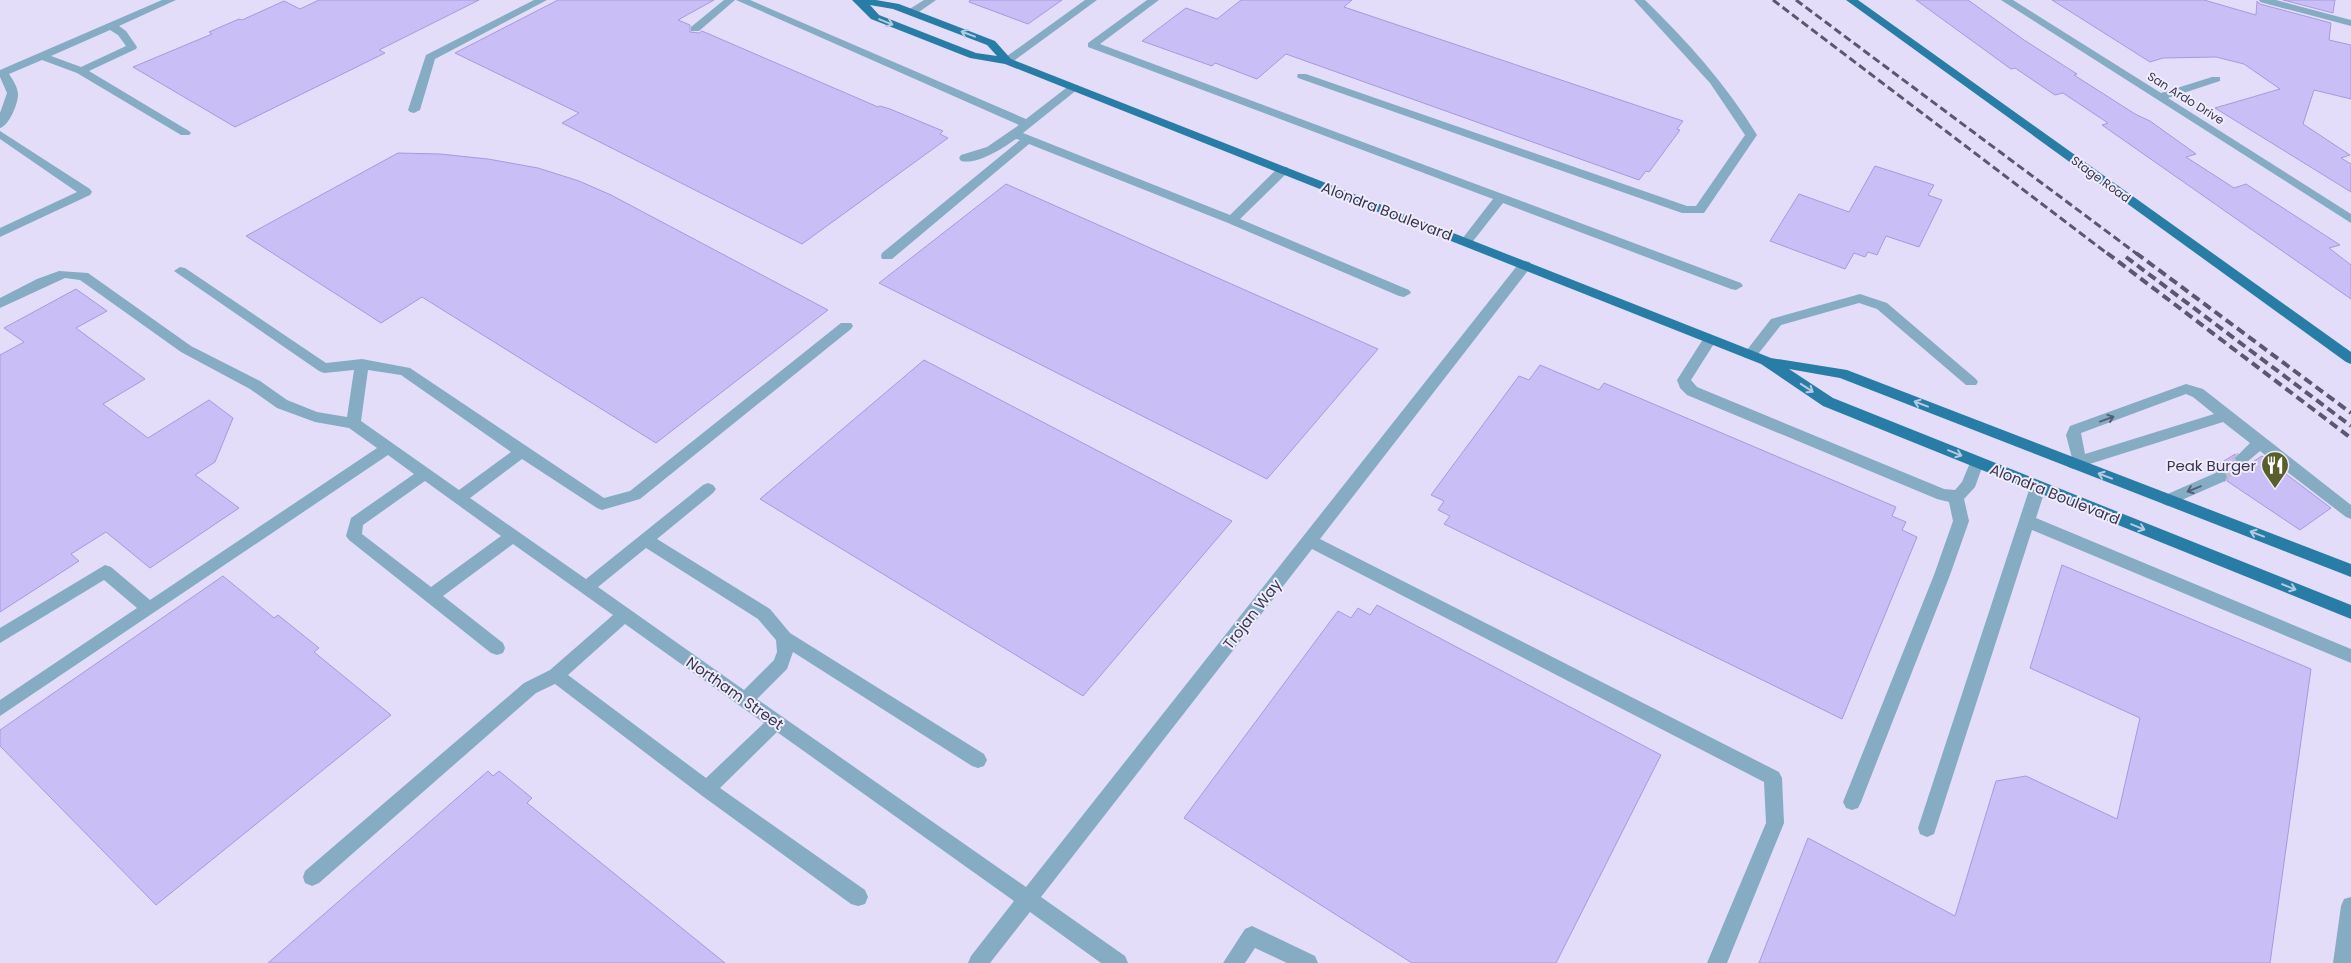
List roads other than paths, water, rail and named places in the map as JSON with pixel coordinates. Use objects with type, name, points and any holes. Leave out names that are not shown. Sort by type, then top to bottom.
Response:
[{"type":"main road","name":"Stage Road","points":[[1851,0],[2351,359]]},
{"type":"main road","name":"Alondra Boulevard","points":[[859,1],[896,6],[991,43],[1007,61]]},
{"type":"main road","name":"Alondra Boulevard","points":[[859,1],[875,17],[974,56],[1007,61],[1750,355],[1766,361],[1842,374],[2076,462],[2351,571]]},
{"type":"main road","name":"Alondra Boulevard","points":[[1766,361],[1828,402],[2351,612]]},
{"type":"street","points":[[0,125],[14,96],[13,86],[2,73],[171,0]]},
{"type":"street","points":[[414,110],[430,57],[542,0]]},
{"type":"street","points":[[695,29],[730,0]]},
{"type":"street","points":[[741,0],[1028,124]]},
{"type":"street","points":[[912,12],[932,0]]},
{"type":"street","points":[[1007,61],[1092,0]]},
{"type":"street","points":[[1154,0],[1092,45],[1736,286]]},
{"type":"street","points":[[1302,76],[1686,210],[1700,210],[1750,135],[1739,114],[1716,82],[1674,34],[1639,0]]},
{"type":"street","name":"San Ardo Drive","points":[[2006,0],[2351,219]]},
{"type":"street","points":[[2264,0],[2351,22]]},
{"type":"street","points":[[80,71],[132,48],[122,33],[111,26]]},
{"type":"street","points":[[42,56],[80,71],[185,133]]},
{"type":"street","points":[[2160,97],[2216,79]]},
{"type":"street","points":[[965,158],[993,149],[1074,87]]},
{"type":"street","points":[[0,134],[86,192],[0,233]]},
{"type":"street","points":[[1015,134],[1232,220],[1404,293]]},
{"type":"street","points":[[887,256],[1028,139]]},
{"type":"street","points":[[1232,220],[1283,170]]},
{"type":"street","points":[[1466,242],[1500,198]]},
{"type":"street","name":"Trojan Way","points":[[978,963],[1525,265]]},
{"type":"street","points":[[180,271],[324,368],[362,364],[405,370],[522,452],[602,504],[635,495],[846,326]]},
{"type":"street","points":[[0,304],[42,282],[64,274],[82,276],[186,349],[255,385],[282,404],[315,417],[353,423],[362,364]]},
{"type":"street","points":[[1750,355],[1776,322],[1860,298],[1882,306],[1971,382]]},
{"type":"street","points":[[1710,339],[1684,380],[1685,384],[1692,391],[1942,495],[1956,497],[1967,488],[1977,462]]},
{"type":"street","points":[[2225,416],[2076,462],[2073,435],[2075,430],[2186,389],[2198,393],[2351,513]]},
{"type":"street","name":"Northam Street","points":[[353,423],[1118,963]]},
{"type":"street","points":[[2242,458],[2260,443]]},
{"type":"street","points":[[0,709],[388,448]]},
{"type":"street","points":[[459,498],[522,452]]},
{"type":"street","points":[[424,474],[356,522],[354,536],[497,648]]},
{"type":"street","points":[[2168,500],[2220,477]]},
{"type":"street","points":[[1926,828],[2038,487]]},
{"type":"street","points":[[586,588],[708,489]]},
{"type":"street","points":[[1852,802],[1942,575],[1961,521],[1956,497]]},
{"type":"street","points":[[2027,521],[2351,656]]},
{"type":"street","points":[[431,596],[512,536]]},
{"type":"street","points":[[645,540],[764,614],[784,638],[978,760]]},
{"type":"street","points":[[1310,541],[1773,778],[1775,823],[1717,963]]},
{"type":"street","points":[[0,636],[105,571],[149,609]]},
{"type":"street","points":[[312,877],[530,688],[556,675],[624,615]]},
{"type":"street","points":[[745,700],[782,664],[784,638]]},
{"type":"street","points":[[556,675],[707,789],[858,897]]},
{"type":"street","points":[[707,789],[776,722]]},
{"type":"street","points":[[2343,963],[2351,906]]},
{"type":"street","points":[[1232,963],[1252,936],[1308,963]]},
{"type":"tunnel","points":[[2220,477],[2242,458]]},
{"type":"railway","points":[[1773,0],[2108,254]]},
{"type":"railway","points":[[1796,0],[2137,254]]},
{"type":"railway","points":[[2107,253],[2351,438]]},
{"type":"railway","points":[[2136,253],[2351,413]]},
{"type":"railway","points":[[2126,257],[2351,426]]},
{"type":"place","name":"Peak Burger","points":[[2275,489]]}]
